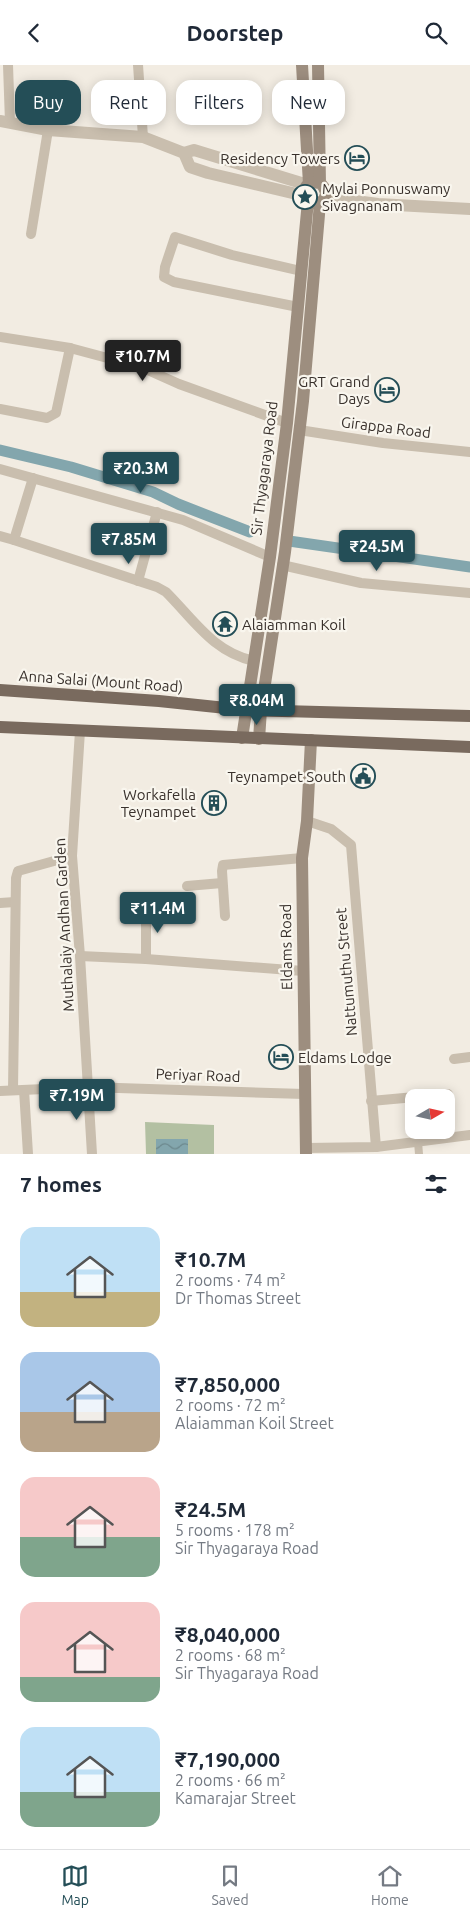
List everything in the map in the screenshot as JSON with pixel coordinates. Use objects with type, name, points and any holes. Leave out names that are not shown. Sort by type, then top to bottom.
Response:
[{"type":"main road","name":"Sir Thyagaraya Road","points":[[242,738],[270,557],[287,423],[301,271],[314,193],[302,65]]},
{"type":"main road","name":"Sir Thyagaraya Road","points":[[259,739],[261,710],[299,430],[314,193],[318,65]]},
{"type":"main road","name":"Anna Salai (Mount Road)","points":[[0,690],[159,701],[245,711],[470,716]]},
{"type":"main road","points":[[0,727],[470,747]]},
{"type":"main road","name":"Eldams Road","points":[[306,1151],[302,858],[307,821],[311,740]]},
{"type":"street","points":[[8,65],[5,122],[48,130],[143,137],[184,153],[194,150],[314,193],[394,205],[470,209]]},
{"type":"street","points":[[138,65],[143,137]]},
{"type":"street","points":[[30,234],[48,130]]},
{"type":"street","points":[[298,307],[174,282],[164,277],[164,267],[174,237],[232,255],[301,271]]},
{"type":"street","points":[[0,337],[70,348],[141,367],[179,384],[287,423]]},
{"type":"street","points":[[0,409],[47,418],[54,415],[70,348]]},
{"type":"street","name":"Girappa Road","points":[[299,430],[383,443],[470,452]]},
{"type":"street","points":[[0,469],[183,520],[270,557]]},
{"type":"street","points":[[14,540],[33,478]]},
{"type":"street","points":[[138,581],[157,512]]},
{"type":"street","points":[[0,536],[166,592],[215,643],[237,657],[254,661]]},
{"type":"street","points":[[282,565],[361,583],[470,593]]},
{"type":"street","name":"Muthalaiy Andhan Garden","points":[[80,731],[72,856],[92,1154]]},
{"type":"street","name":"Nattumuthu Street","points":[[307,821],[331,829],[351,845],[376,1147]]},
{"type":"street","points":[[28,1154],[18,1090],[16,878],[18,871],[72,856]]},
{"type":"street","points":[[225,916],[222,869],[225,865],[302,858]]},
{"type":"street","points":[[187,886],[222,883]]},
{"type":"street","points":[[0,903],[15,902]]},
{"type":"street","points":[[146,908],[146,959]]},
{"type":"street","points":[[80,957],[146,959],[303,971]]},
{"type":"street","points":[[454,1059],[470,1057]]},
{"type":"street","name":"Periyar Road","points":[[0,1091],[88,1087],[304,1095]]},
{"type":"street","points":[[371,1101],[405,1098]]},
{"type":"street","points":[[306,1151],[376,1147],[470,1135]]},
{"type":"street","points":[[418,1142],[419,1154]]},
{"type":"green space","points":[[145,1122],[214,1125],[214,1154],[146,1154]]},
{"type":"water","points":[[156,1139],[188,1139],[188,1154],[156,1154]]},
{"type":"waterway","points":[[0,450],[71,467],[153,492],[178,504],[250,532]]},
{"type":"waterway","points":[[289,541],[470,567]]},
{"type":"place","name":"Residency Towers","points":[[357,158]]},
{"type":"place","name":"Mylai Ponnuswamy Sivagnanam","points":[[305,197]]},
{"type":"place","name":"GRT Grand Days","points":[[387,390]]},
{"type":"place","name":"Alaiamman Koil","points":[[225,624]]},
{"type":"place","name":"Teynampet South","points":[[363,776]]},
{"type":"place","name":"Workafella Teynampet","points":[[214,803]]},
{"type":"place","name":"Eldams Lodge","points":[[281,1057]]}]
